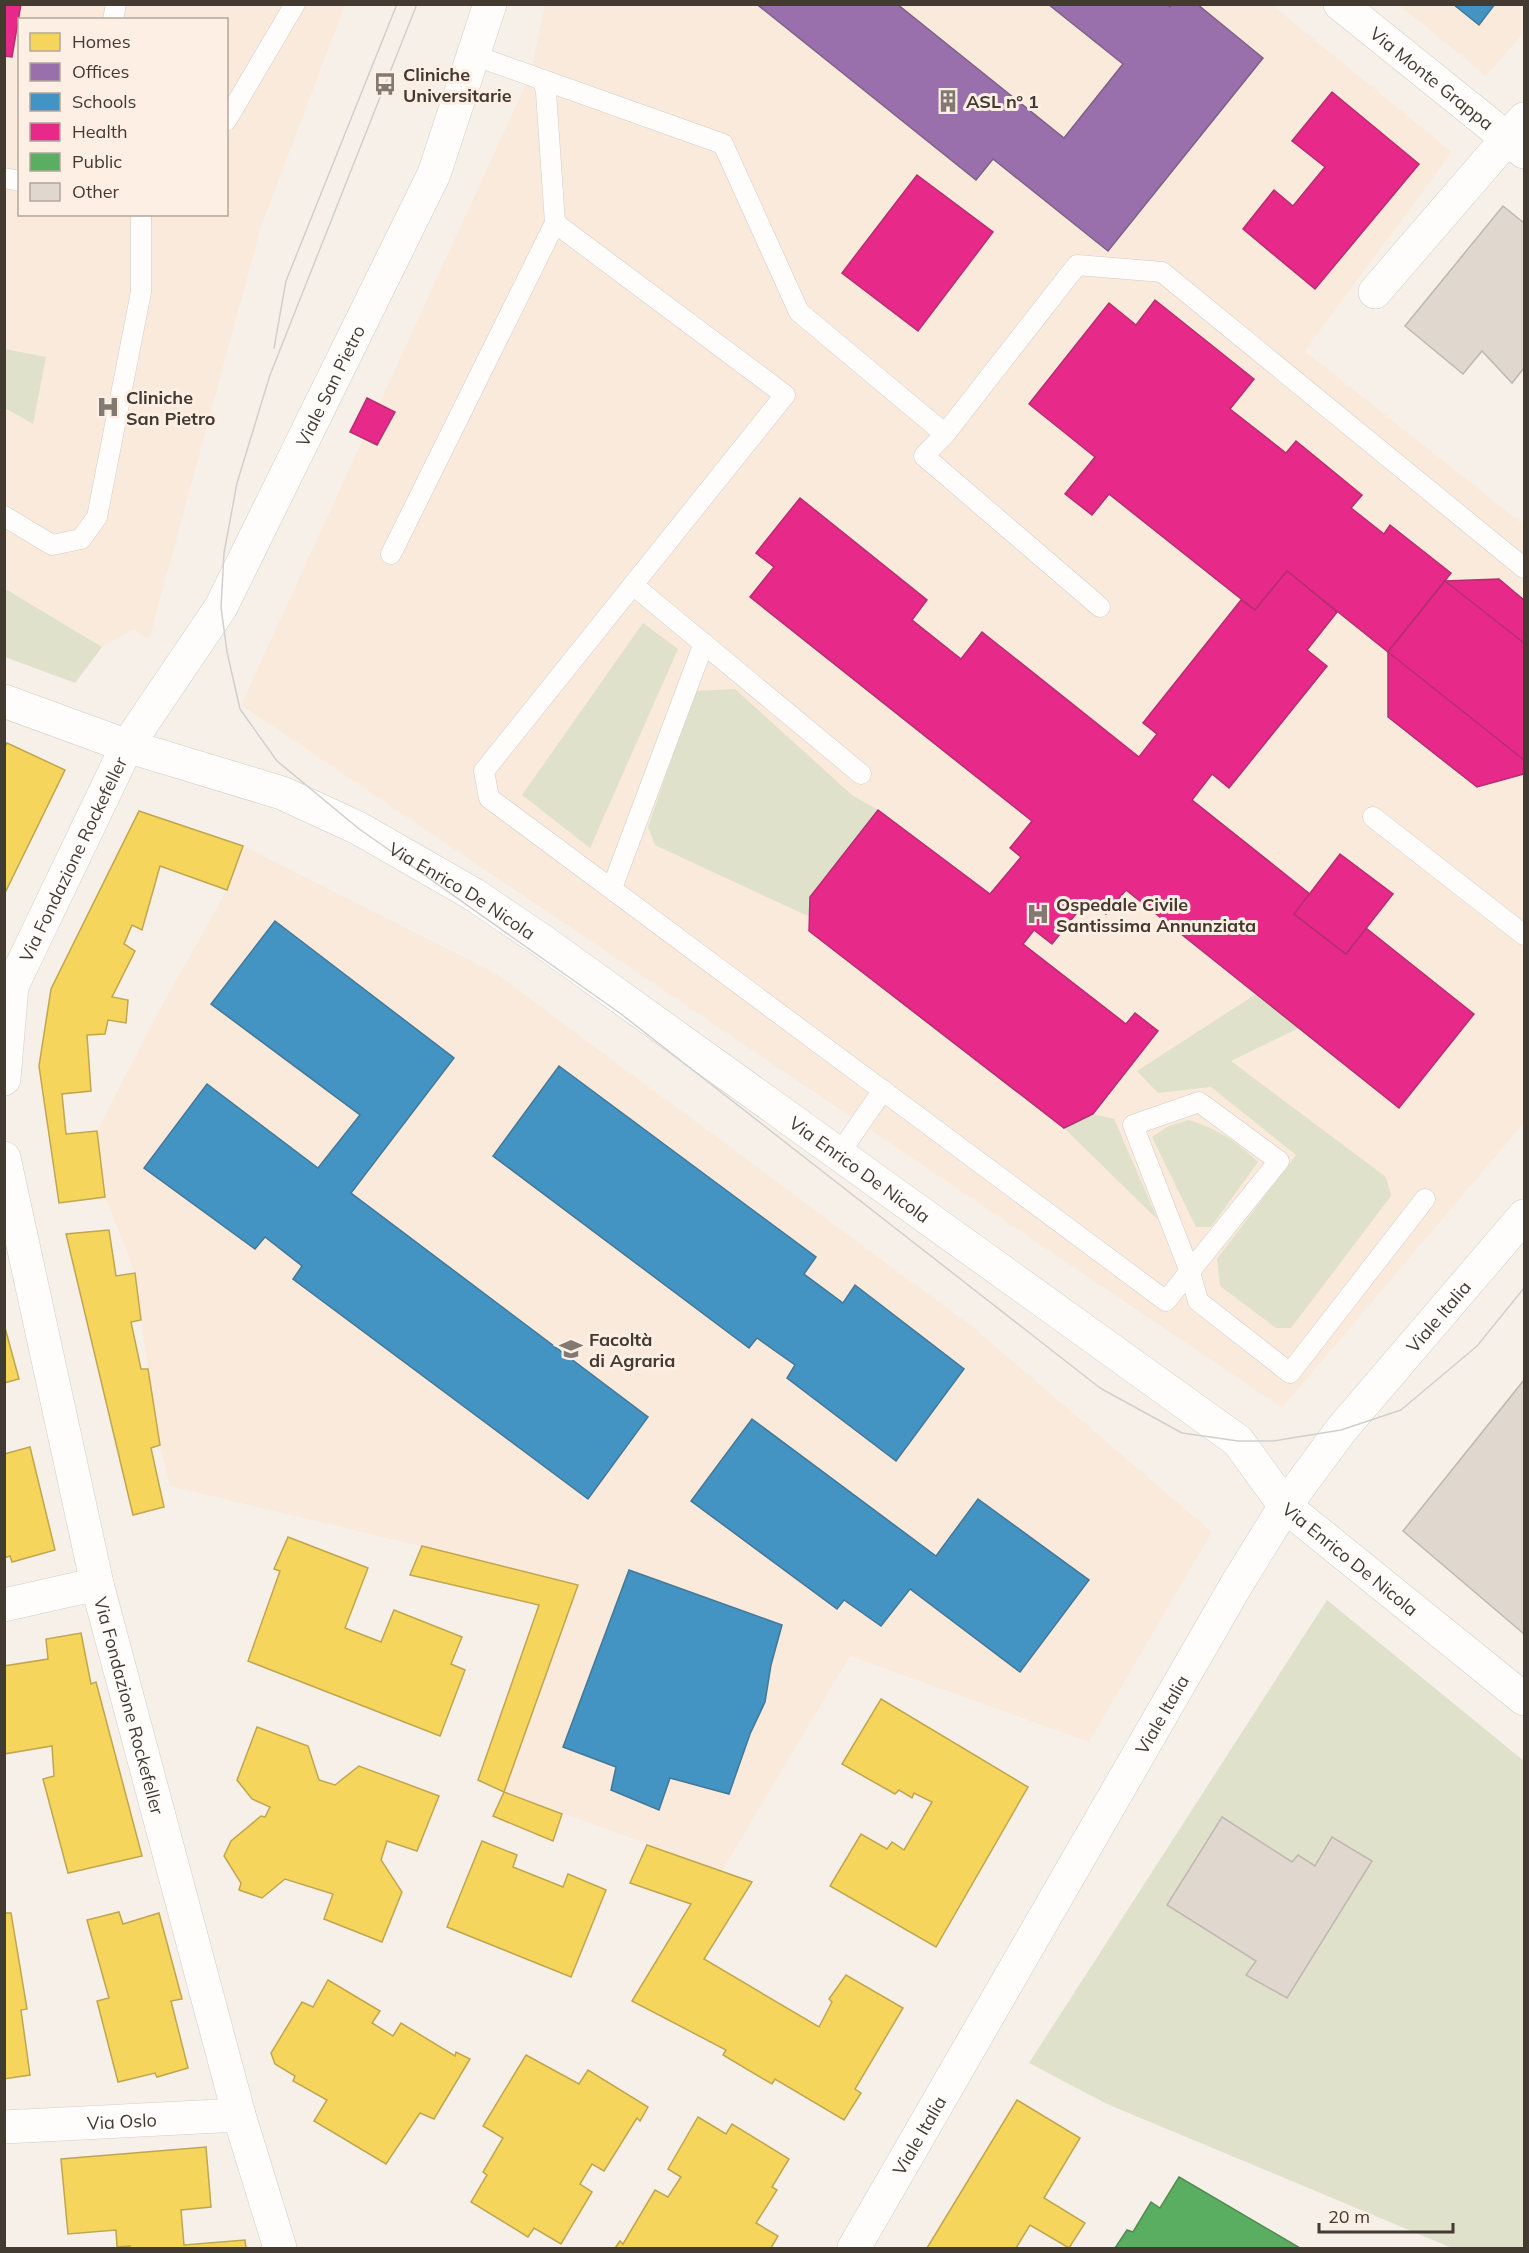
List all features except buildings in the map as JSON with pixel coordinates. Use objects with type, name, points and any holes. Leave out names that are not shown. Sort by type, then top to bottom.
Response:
[{"type":"street","name":"Viale San Pietro","points":[[127,746],[221,607],[434,174],[490,4]]},
{"type":"street","name":"Via Monte Grappa","points":[[1340,4],[1519,137]]},
{"type":"street","points":[[1375,292],[1519,137]]},
{"type":"street","name":"Via Enrico De Nicola","points":[[4,700],[127,746],[282,793],[358,828],[473,894],[1238,1441],[1284,1506],[1524,1699]]},
{"type":"street","name":"Via Fondazione Rockefeller","points":[[4,1079],[12,986],[127,746]]},
{"type":"street","name":"Via Fondazione Rockefeller","points":[[4,1158],[97,1584],[239,2115],[280,2248]]},
{"type":"street","name":"Viale Italia","points":[[854,2248],[1284,1506],[1341,1430],[1524,1216]]},
{"type":"street","points":[[4,1605],[97,1584]]},
{"type":"street","name":"Via Oslo","points":[[4,2127],[239,2115]]},
{"type":"lane","points":[[228,118],[295,4]]},
{"type":"lane","points":[[473,55],[723,144],[799,312],[945,434]]},
{"type":"lane","points":[[391,555],[555,223],[546,92],[543,80]]},
{"type":"lane","points":[[4,516],[52,545],[81,539],[97,517],[141,292],[141,216]]},
{"type":"lane","points":[[555,223],[785,394],[484,771],[489,798],[1166,1301],[1190,1272],[1280,1161],[1199,1102],[1133,1125],[1190,1272],[1198,1301],[1290,1373],[1425,1199]]},
{"type":"lane","points":[[1100,607],[924,456],[945,434],[1077,265],[1162,272],[1524,568]]},
{"type":"lane","points":[[633,585],[861,774]]},
{"type":"lane","points":[[612,888],[704,643]]},
{"type":"lane","points":[[1373,817],[1524,935]]},
{"type":"lane","points":[[839,1154],[883,1090]]},
{"type":"shaded area","name":"Cliniche San Pietro","points":[[4,5],[345,5],[261,227],[149,640],[134,629],[102,647],[5,588]]},
{"type":"shaded area","name":"Ospedale Civile Santissima Annunziata","points":[[545,5],[1272,5],[1452,152],[1305,351],[1524,525],[1524,1123],[1282,1408],[241,705],[530,75]]},
{"type":"shaded area","points":[[1399,5],[1524,5],[1524,32],[1486,76]]},
{"type":"shaded area","name":"Facoltà di Agraria","points":[[243,846],[497,974],[974,1328],[1212,1532],[1089,1742],[850,1656],[722,1871],[504,1792],[578,1584],[170,1486],[160,1445],[135,1273],[105,1197],[97,1131],[161,1007],[227,890]]},
{"type":"green space","points":[[5,349],[46,357],[33,424],[5,408]]},
{"type":"green space","points":[[4,588],[102,647],[75,683],[5,657]]},
{"type":"green space","points":[[643,623],[678,649],[590,848],[522,795]]},
{"type":"green space","points":[[735,689],[852,795],[878,810],[810,897],[810,917],[655,845],[648,827],[695,691]]},
{"type":"green space","points":[[1256,994],[1299,1028],[1231,1061],[1386,1177],[1391,1196],[1291,1328],[1276,1328],[1220,1286],[1217,1259],[1296,1155],[1211,1087],[1158,1093],[1137,1071]]},
{"type":"green space","points":[[1093,1114],[1114,1119],[1158,1220],[1064,1128]]},
{"type":"green space","points":[[1189,1120],[1226,1136],[1258,1162],[1211,1227],[1196,1227],[1152,1137],[1169,1126]]},
{"type":"green space","points":[[1327,1600],[1524,1761],[1524,2248],[1452,2248],[1107,2104],[1029,2063]],"holes":[[[1222,1817],[1292,1862],[1298,1855],[1315,1866],[1333,1837],[1372,1861],[1287,1998],[1246,1975],[1256,1961],[1167,1905]]]},
{"type":"tram line","points":[[274,348],[286,281],[397,4]]},
{"type":"tram line","points":[[417,4],[270,375],[237,483],[224,553],[221,607],[227,652],[240,709],[277,761],[358,828],[621,1014],[1100,1388],[1182,1433],[1238,1441],[1273,1441],[1341,1430],[1401,1410],[1477,1346],[1524,1288]]},
{"type":"place","name":"Cliniche Universitarie","points":[[385,84]]},
{"type":"place","name":"ASL n° 1","points":[[948,101]]},
{"type":"place","name":"Cliniche San Pietro","points":[[108,407]]},
{"type":"place","name":"Ospedale Civile Santissima Annunziata","points":[[1038,914]]},
{"type":"place","name":"Facoltà di Agraria","points":[[571,1349]]}]
